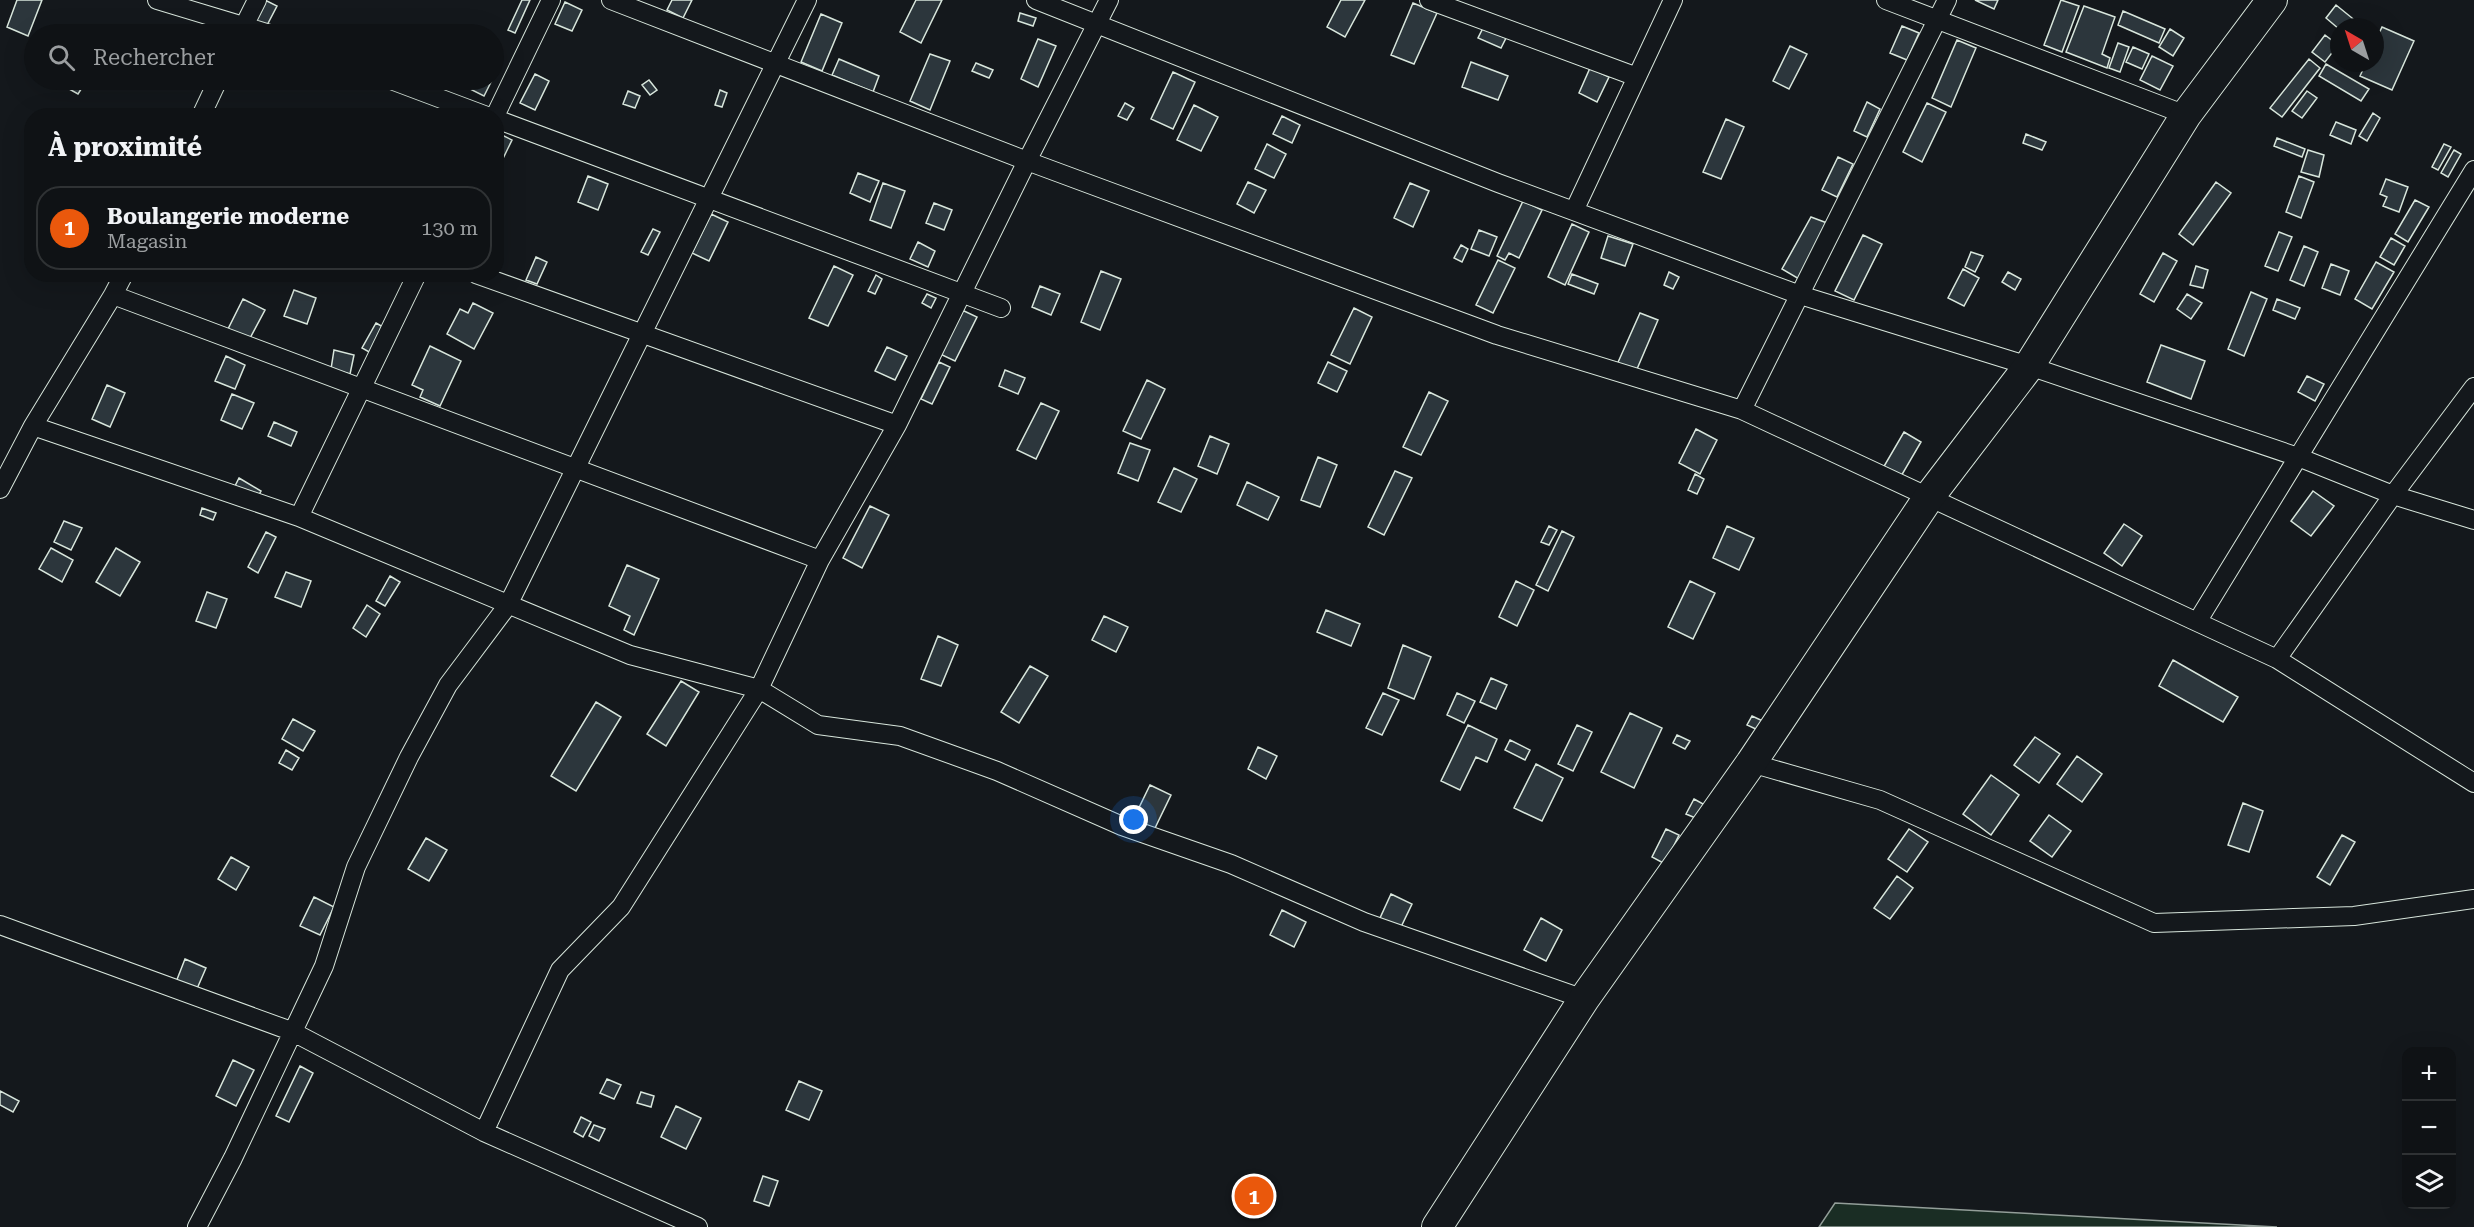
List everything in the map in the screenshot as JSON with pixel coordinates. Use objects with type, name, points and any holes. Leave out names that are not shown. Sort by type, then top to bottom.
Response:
[{"type":"main road","points":[[1437,1227],[1584,999],[1751,763],[1929,497],[2029,366],[2186,115],[2272,0]]},
{"type":"street","points":[[157,0],[225,24]]},
{"type":"street","points":[[245,24],[257,0]]},
{"type":"street","points":[[500,108],[551,0]]},
{"type":"street","points":[[611,0],[1027,161],[1497,335],[1742,410],[2277,659],[2474,783]]},
{"type":"street","points":[[197,1227],[234,1158],[291,1031],[324,966],[356,867],[409,757],[448,686],[508,605],[807,0]]},
{"type":"street","points":[[1036,0],[1498,183],[1800,295],[2029,366],[2298,457],[2393,495],[2474,520]]},
{"type":"street","points":[[484,1132],[560,970],[621,907],[759,689],[820,560],[897,425],[1027,161],[1110,0]]},
{"type":"street","points":[[1429,0],[1637,77]]},
{"type":"street","points":[[1574,211],[1673,0]]},
{"type":"street","points":[[1886,0],[2186,115]]},
{"type":"street","points":[[1742,410],[1947,0]]},
{"type":"street","points":[[205,108],[213,90]]},
{"type":"street","points":[[418,90],[466,108]]},
{"type":"street","points":[[504,120],[1001,308]]},
{"type":"street","points":[[2197,622],[2474,170]]},
{"type":"street","points":[[0,489],[33,426],[120,282]]},
{"type":"street","points":[[299,517],[413,282]]},
{"type":"street","points":[[498,282],[897,425]]},
{"type":"street","points":[[113,296],[820,560]]},
{"type":"street","points":[[2277,659],[2393,495],[2474,387]]},
{"type":"street","points":[[33,426],[299,517],[630,655],[759,689],[818,725],[900,736],[986,767],[1122,826],[1232,864],[1364,922],[1584,999]]},
{"type":"street","points":[[1751,763],[1880,800],[2154,923],[2354,916],[2474,899]]},
{"type":"street","points":[[0,925],[291,1031],[484,1132],[698,1227]]},
{"type":"green space","points":[[1835,1203],[2277,1227],[1819,1227]]},
{"type":"building","points":[[17,0],[42,0],[33,24],[24,24],[24,34],[7,27]]},
{"type":"building","points":[[265,0],[277,6],[268,24],[253,23]]},
{"type":"building","points":[[522,0],[530,0],[515,33],[508,30]]},
{"type":"building","points":[[672,0],[692,0],[683,18],[667,10]]},
{"type":"building","points":[[916,0],[942,0],[921,43],[900,32]]},
{"type":"building","points":[[1341,0],[1365,0],[1345,37],[1327,27]]},
{"type":"building","points":[[1975,0],[1998,0],[1994,9]]},
{"type":"building","points":[[2061,0],[2079,6],[2062,52],[2044,45]]},
{"type":"building","points":[[565,2],[582,10],[572,31],[555,24]]},
{"type":"building","points":[[1413,3],[1437,13],[1414,64],[1391,55]]},
{"type":"building","points":[[2336,5],[2352,18],[2330,18],[2330,21],[2326,18]]},
{"type":"building","points":[[2084,6],[2115,17],[2102,54],[2110,58],[2107,68],[2066,52]]},
{"type":"building","points":[[2123,11],[2165,29],[2159,43],[2118,25]]},
{"type":"building","points":[[1020,13],[1036,18],[1033,26],[1018,21]]},
{"type":"building","points":[[821,14],[842,23],[822,71],[801,62]]},
{"type":"building","points":[[1902,26],[1919,33],[1907,60],[1890,53]]},
{"type":"building","points":[[1483,28],[1506,38],[1501,48],[1478,38]]},
{"type":"building","points":[[2384,28],[2414,41],[2392,90],[2360,76],[2362,72],[2384,72]]},
{"type":"building","points":[[2170,29],[2184,38],[2173,56],[2159,47]]},
{"type":"building","points":[[2325,35],[2330,39],[2330,55],[2325,62],[2312,52]]},
{"type":"building","points":[[1038,39],[1056,46],[1038,87],[1021,79]]},
{"type":"building","points":[[1957,40],[1976,48],[1951,107],[1932,98]]},
{"type":"building","points":[[2118,43],[2129,47],[2120,72],[2109,68]]},
{"type":"building","points":[[1790,46],[1807,54],[1789,89],[1773,81]]},
{"type":"building","points":[[2133,47],[2149,54],[2142,69],[2126,62]]},
{"type":"building","points":[[930,54],[950,61],[930,110],[910,101]]},
{"type":"building","points":[[2152,56],[2173,66],[2160,90],[2140,80]]},
{"type":"building","points":[[839,59],[879,76],[873,92],[832,75]]},
{"type":"building","points":[[2309,59],[2320,68],[2282,117],[2270,108]]},
{"type":"building","points":[[1471,62],[1508,76],[1498,100],[1462,87]]},
{"type":"building","points":[[976,63],[993,70],[989,78],[972,71]]},
{"type":"building","points":[[2326,64],[2330,66],[2330,72],[2340,72],[2369,89],[2361,101],[2319,76]]},
{"type":"building","points":[[1590,68],[1609,77],[1597,102],[1579,93]]},
{"type":"building","points":[[1173,72],[1195,82],[1173,129],[1151,119]]},
{"type":"building","points":[[535,74],[549,81],[535,110],[520,103]]},
{"type":"building","points":[[649,80],[657,90],[650,95],[642,85]]},
{"type":"building","points":[[472,90],[487,90],[484,96]]},
{"type":"building","points":[[720,90],[727,93],[722,107],[715,105]]},
{"type":"building","points":[[628,91],[640,96],[635,108],[623,104]]},
{"type":"building","points":[[2307,91],[2317,98],[2302,118],[2292,111]]},
{"type":"building","points":[[1867,102],[1880,109],[1867,137],[1854,131]]},
{"type":"building","points":[[1125,103],[1134,108],[1127,120],[1118,116]]},
{"type":"building","points":[[1927,103],[1946,112],[1922,162],[1903,152]]},
{"type":"building","points":[[1194,105],[1218,117],[1201,151],[1177,140]]},
{"type":"building","points":[[2373,113],[2380,118],[2367,141],[2359,136]]},
{"type":"building","points":[[1282,116],[1300,125],[1292,143],[1273,134]]},
{"type":"building","points":[[1726,119],[1744,127],[1721,179],[1703,172]]},
{"type":"building","points":[[2336,122],[2356,130],[2351,144],[2330,135]]},
{"type":"building","points":[[2026,134],[2046,142],[2042,150],[2023,143]]},
{"type":"building","points":[[504,136],[512,140],[504,157]]},
{"type":"building","points":[[2277,138],[2305,149],[2302,157],[2274,146]]},
{"type":"building","points":[[1267,144],[1286,154],[1274,178],[1255,169]]},
{"type":"building","points":[[2444,144],[2451,147],[2438,170],[2432,167]]},
{"type":"building","points":[[2308,150],[2324,155],[2319,177],[2301,172]]},
{"type":"building","points":[[2454,150],[2461,154],[2448,177],[2441,173]]},
{"type":"building","points":[[1838,157],[1853,164],[1837,197],[1822,190]]},
{"type":"building","points":[[858,173],[879,181],[870,202],[850,193]]},
{"type":"building","points":[[588,176],[608,184],[598,210],[578,202]]},
{"type":"building","points":[[2299,176],[2314,182],[2301,218],[2286,212]]},
{"type":"building","points":[[2386,179],[2408,187],[2399,212],[2383,206],[2387,197],[2380,194]]},
{"type":"building","points":[[1248,182],[1266,190],[1254,213],[1237,204]]},
{"type":"building","points":[[2216,182],[2231,193],[2193,245],[2179,234]]},
{"type":"building","points":[[883,183],[905,191],[891,228],[870,220]]},
{"type":"building","points":[[1410,183],[1429,191],[1413,227],[1394,218]]},
{"type":"building","points":[[2415,200],[2429,207],[2408,242],[2395,234]]},
{"type":"building","points":[[1523,201],[1542,210],[1519,258],[1509,253],[1505,260],[1497,256]]},
{"type":"building","points":[[934,203],[952,210],[944,230],[926,223]]},
{"type":"building","points":[[711,214],[728,222],[709,261],[692,253]]},
{"type":"building","points":[[1811,217],[1827,223],[1799,279],[1782,269]]},
{"type":"building","points":[[1572,224],[1589,232],[1565,285],[1548,277]]},
{"type":"building","points":[[653,229],[660,232],[648,255],[641,252]]},
{"type":"building","points":[[1479,230],[1497,237],[1489,256],[1471,249]]},
{"type":"building","points":[[2279,232],[2292,237],[2278,271],[2265,266]]},
{"type":"building","points":[[1863,235],[1882,244],[1854,300],[1835,291]]},
{"type":"building","points":[[1608,236],[1633,244],[1625,266],[1601,258]]},
{"type":"building","points":[[2391,238],[2405,246],[2394,265],[2380,257]]},
{"type":"building","points":[[918,242],[935,251],[928,267],[910,259]]},
{"type":"building","points":[[1461,245],[1468,249],[1462,262],[1454,258]]},
{"type":"building","points":[[2304,246],[2318,252],[2304,286],[2290,280]]},
{"type":"building","points":[[1971,252],[1983,256],[1975,272],[1965,267]]},
{"type":"building","points":[[2163,253],[2177,261],[2154,302],[2140,294]]},
{"type":"building","points":[[536,257],[547,262],[537,284],[526,280]]},
{"type":"building","points":[[1498,260],[1515,268],[1493,313],[1476,305]]},
{"type":"building","points":[[2376,262],[2394,272],[2372,309],[2355,299]]},
{"type":"building","points":[[2331,264],[2349,271],[2340,295],[2322,288]]},
{"type":"building","points":[[834,266],[853,275],[828,326],[809,318]]},
{"type":"building","points":[[2196,266],[2208,270],[2203,288],[2190,285]]},
{"type":"building","points":[[1963,269],[1979,278],[1964,306],[1948,298]]},
{"type":"building","points":[[1101,271],[1121,279],[1100,330],[1081,322]]},
{"type":"building","points":[[1669,272],[1679,277],[1673,289],[1664,285]]},
{"type":"building","points":[[2008,272],[2021,279],[2015,290],[2002,282]]},
{"type":"building","points":[[1572,274],[1598,284],[1594,294],[1568,284]]},
{"type":"building","points":[[876,275],[882,279],[875,294],[868,291]]},
{"type":"building","points":[[1040,286],[1060,294],[1051,315],[1032,307]]},
{"type":"building","points":[[294,290],[316,298],[307,324],[284,316]]},
{"type":"building","points":[[2251,292],[2267,299],[2244,356],[2228,349]]},
{"type":"building","points":[[927,294],[936,298],[931,308],[922,303]]},
{"type":"building","points":[[2187,294],[2202,303],[2191,319],[2177,309]]},
{"type":"building","points":[[243,299],[265,310],[249,340],[228,329]]},
{"type":"building","points":[[2277,299],[2300,308],[2295,319],[2273,310]]},
{"type":"building","points":[[473,303],[493,313],[474,349],[447,334],[460,309],[468,313]]},
{"type":"building","points":[[1354,308],[1372,317],[1350,364],[1331,355]]},
{"type":"building","points":[[962,310],[977,317],[955,361],[940,354]]},
{"type":"building","points":[[1640,313],[1658,320],[1634,376],[1615,369]]},
{"type":"building","points":[[376,323],[392,332],[378,357],[362,348]]},
{"type":"building","points":[[2161,345],[2205,361],[2191,399],[2147,382]]},
{"type":"building","points":[[430,346],[461,361],[440,406],[420,397],[423,390],[412,385]]},
{"type":"building","points":[[887,347],[907,356],[895,380],[875,371]]},
{"type":"building","points":[[334,350],[354,355],[350,374],[331,369]]},
{"type":"building","points":[[226,356],[245,365],[235,389],[215,381]]},
{"type":"building","points":[[939,362],[950,367],[932,404],[921,399]]},
{"type":"building","points":[[1328,362],[1347,371],[1337,392],[1318,383]]},
{"type":"building","points":[[1005,370],[1025,378],[1018,394],[999,386]]},
{"type":"building","points":[[2307,376],[2324,384],[2315,401],[2298,392]]},
{"type":"building","points":[[1147,380],[1165,389],[1141,439],[1123,431]]},
{"type":"building","points":[[107,385],[125,393],[110,427],[92,419]]},
{"type":"building","points":[[1429,392],[1448,401],[1421,455],[1403,447]]},
{"type":"building","points":[[232,394],[254,403],[242,429],[221,420]]},
{"type":"building","points":[[1041,403],[1059,411],[1036,459],[1017,450]]},
{"type":"building","points":[[274,422],[297,432],[291,446],[268,436]]},
{"type":"building","points":[[1696,429],[1717,440],[1700,474],[1679,463]]},
{"type":"building","points":[[1904,432],[1921,442],[1900,478],[1883,468]]},
{"type":"building","points":[[1210,436],[1229,444],[1217,474],[1198,466]]},
{"type":"building","points":[[1130,443],[1150,450],[1138,481],[1118,473]]},
{"type":"building","points":[[1318,457],[1337,465],[1320,507],[1301,500]]},
{"type":"building","points":[[1174,468],[1197,479],[1181,512],[1158,502]]},
{"type":"building","points":[[1395,471],[1412,478],[1384,535],[1368,527]]},
{"type":"building","points":[[1695,474],[1704,479],[1697,494],[1688,490]]},
{"type":"building","points":[[239,478],[261,491],[255,502],[233,490]]},
{"type":"building","points":[[1247,482],[1279,497],[1268,520],[1237,505]]},
{"type":"building","points":[[2313,491],[2334,506],[2311,536],[2291,521]]},
{"type":"building","points":[[870,506],[889,515],[862,568],[843,558]]},
{"type":"building","points":[[202,508],[216,513],[213,520],[200,515]]},
{"type":"building","points":[[64,521],[82,528],[71,550],[54,542]]},
{"type":"building","points":[[2124,524],[2142,536],[2122,566],[2104,553]]},
{"type":"building","points":[[1549,526],[1557,530],[1549,545],[1541,542]]},
{"type":"building","points":[[1727,526],[1754,538],[1739,570],[1713,558]]},
{"type":"building","points":[[1562,531],[1574,537],[1548,591],[1536,585]]},
{"type":"building","points":[[266,532],[276,537],[258,573],[248,567]]},
{"type":"building","points":[[51,548],[73,560],[62,582],[39,569]]},
{"type":"building","points":[[116,548],[140,562],[120,596],[96,582]]},
{"type":"building","points":[[627,565],[659,579],[634,635],[624,630],[630,616],[609,606]]},
{"type":"building","points":[[286,572],[311,581],[301,607],[275,597]]},
{"type":"building","points":[[390,576],[400,582],[385,606],[376,601]]},
{"type":"building","points":[[1516,581],[1534,590],[1517,626],[1499,617]]},
{"type":"building","points":[[1690,581],[1715,593],[1693,639],[1668,627]]},
{"type":"building","points":[[207,592],[227,599],[216,628],[196,621]]},
{"type":"building","points":[[367,605],[380,614],[366,637],[353,628]]},
{"type":"building","points":[[1326,610],[1360,624],[1351,646],[1317,632]]},
{"type":"building","points":[[1104,616],[1128,627],[1116,652],[1092,640]]},
{"type":"building","points":[[938,636],[958,645],[941,686],[921,679]]},
{"type":"building","points":[[1403,645],[1431,657],[1414,699],[1388,688]]},
{"type":"building","points":[[2173,660],[2238,697],[2223,722],[2159,686]]},
{"type":"building","points":[[1030,666],[1048,676],[1019,723],[1001,712]]},
{"type":"building","points":[[1491,678],[1507,685],[1496,709],[1480,702]]},
{"type":"building","points":[[681,681],[699,692],[666,746],[647,734]]},
{"type":"building","points":[[1383,693],[1399,700],[1382,735],[1366,728]]},
{"type":"building","points":[[1457,693],[1475,701],[1464,723],[1447,715]]},
{"type":"building","points":[[596,702],[621,717],[576,791],[551,776]]},
{"type":"building","points":[[1630,713],[1662,728],[1634,788],[1601,772]]},
{"type":"building","points":[[1752,716],[1765,722],[1760,731],[1747,725]]},
{"type":"building","points":[[293,719],[315,731],[303,751],[282,739]]},
{"type":"building","points":[[1468,725],[1497,739],[1487,762],[1476,757],[1460,790],[1441,781]]},
{"type":"building","points":[[1577,725],[1592,732],[1573,771],[1558,764]]},
{"type":"building","points":[[1677,735],[1690,741],[1685,749],[1673,743]]},
{"type":"building","points":[[2035,737],[2060,754],[2039,783],[2014,765]]},
{"type":"building","points":[[1510,740],[1530,750],[1525,760],[1505,750]]},
{"type":"building","points":[[1258,747],[1277,756],[1266,779],[1248,769]]},
{"type":"building","points":[[286,750],[299,758],[292,770],[279,763]]},
{"type":"building","points":[[2077,756],[2102,774],[2082,802],[2057,784]]},
{"type":"building","points":[[1536,764],[1563,778],[1542,821],[1514,808]]},
{"type":"building","points":[[1991,775],[2019,795],[1991,835],[1963,814]]},
{"type":"building","points":[[1150,785],[1171,795],[1154,830],[1133,820]]},
{"type":"building","points":[[1694,799],[1705,805],[1698,819],[1686,814]]},
{"type":"building","points":[[2243,803],[2263,811],[2249,852],[2228,845]]},
{"type":"building","points":[[2049,815],[2071,831],[2052,857],[2030,841]]},
{"type":"building","points":[[1666,829],[1679,835],[1665,864],[1652,857]]},
{"type":"building","points":[[1909,829],[1928,842],[1907,872],[1888,859]]},
{"type":"building","points":[[2342,835],[2355,842],[2330,885],[2317,877]]},
{"type":"building","points":[[426,838],[447,850],[429,881],[408,869]]},
{"type":"building","points":[[231,857],[249,867],[236,890],[218,879]]},
{"type":"building","points":[[1897,876],[1913,888],[1890,919],[1874,908]]},
{"type":"building","points":[[1391,894],[1412,904],[1400,929],[1380,918]]},
{"type":"building","points":[[314,897],[334,907],[320,935],[300,926]]},
{"type":"building","points":[[1282,910],[1306,922],[1294,947],[1270,935]]},
{"type":"building","points":[[1541,918],[1562,930],[1546,961],[1524,950]]},
{"type":"building","points":[[185,959],[206,968],[196,991],[176,982]]},
{"type":"building","points":[[233,1060],[254,1070],[236,1106],[216,1096]]},
{"type":"building","points":[[300,1066],[313,1073],[289,1122],[276,1116]]},
{"type":"building","points":[[607,1079],[621,1085],[614,1099],[600,1093]]},
{"type":"building","points":[[799,1081],[822,1091],[809,1120],[786,1110]]},
{"type":"building","points":[[0,1091],[19,1101],[13,1112],[0,1105]]},
{"type":"building","points":[[641,1092],[654,1096],[651,1107],[637,1103]]},
{"type":"building","points":[[676,1106],[701,1118],[686,1149],[661,1137]]},
{"type":"building","points":[[581,1117],[591,1122],[583,1137],[574,1132]]},
{"type":"building","points":[[594,1125],[605,1129],[599,1141],[589,1136]]},
{"type":"building","points":[[763,1176],[778,1181],[769,1206],[754,1201]]},
{"type":"place","name":"Boulangerie moderne","points":[[1254,1196]]}]
